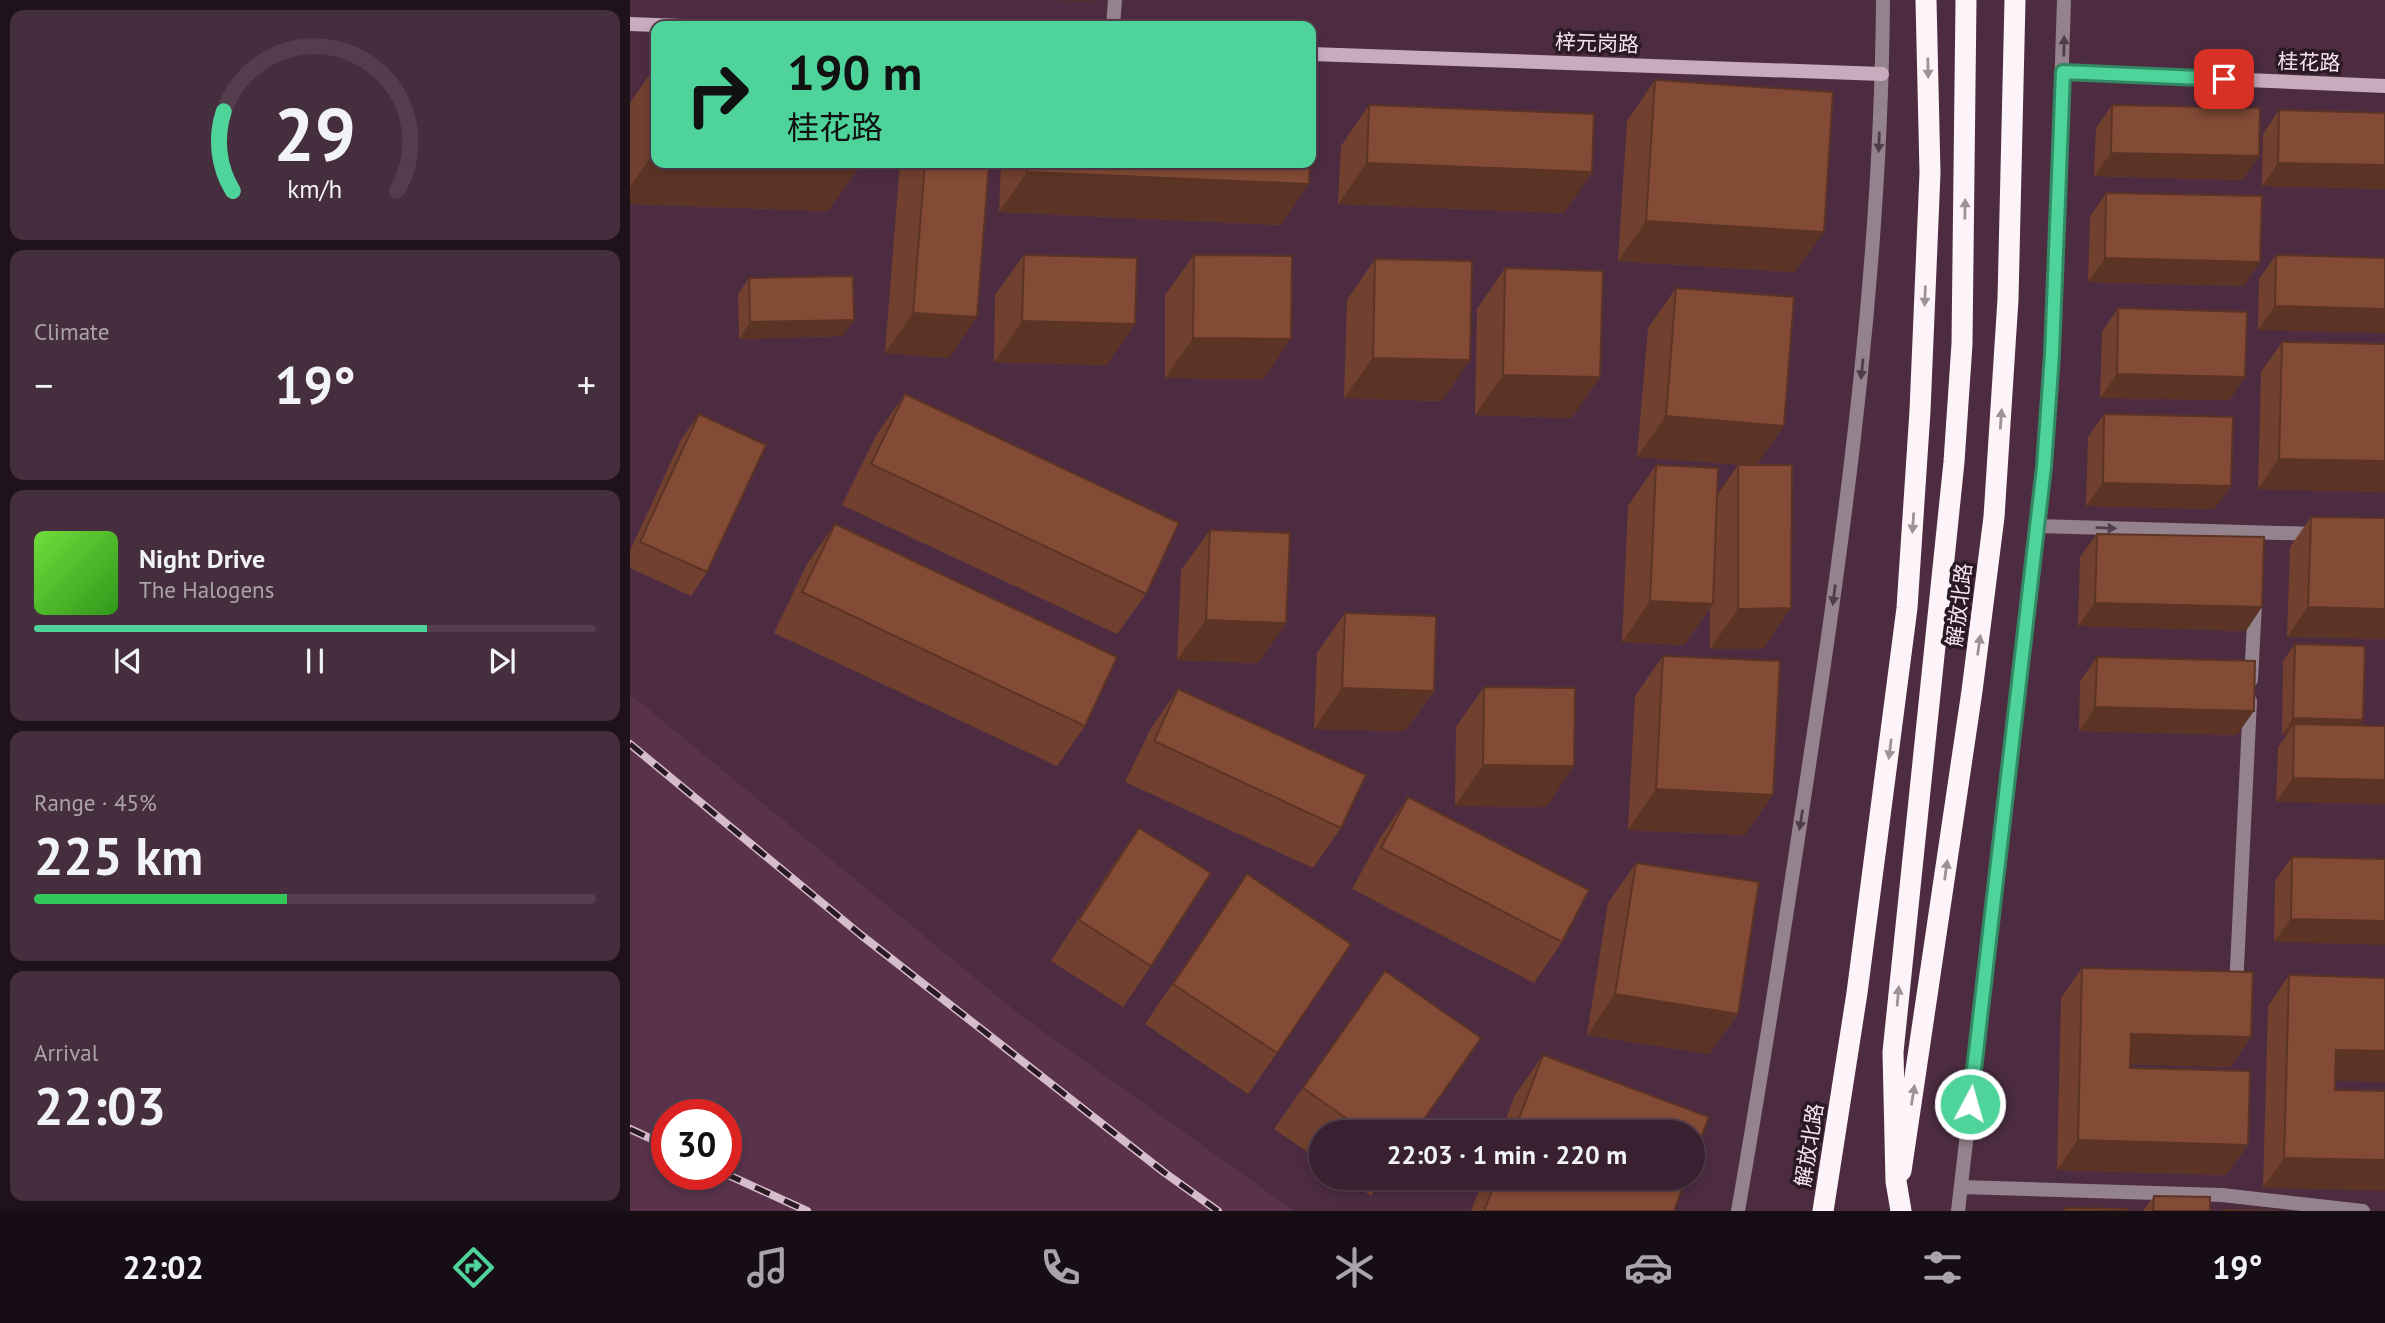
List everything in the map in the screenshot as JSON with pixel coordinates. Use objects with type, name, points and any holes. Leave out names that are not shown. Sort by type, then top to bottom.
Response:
[{"type":"highway","name":"解放北路","points":[[1823,1211],[1857,993],[1907,608],[1920,411],[1930,173],[1926,0]]},
{"type":"highway","points":[[1901,1211],[1896,1181],[1894,1052],[1954,462],[1962,332],[1966,0]]},
{"type":"highway","name":"解放北路","points":[[1895,1211],[1974,679],[1994,517],[2008,299],[2015,0]]},
{"type":"street","points":[[1113,21],[1115,0]]},
{"type":"street","points":[[1738,1211],[1769,1032],[1824,667],[1858,407],[1869,305],[1882,74],[1883,0]]},
{"type":"street","points":[[1958,1211],[2038,526],[2050,379],[2064,0]]},
{"type":"street","points":[[630,24],[651,25]]},
{"type":"street","name":"梓元岗路","points":[[1316,54],[1882,74]]},
{"type":"street","name":"桂花路","points":[[2063,72],[2385,86]]},
{"type":"street","points":[[2038,526],[2258,539],[2334,534]]},
{"type":"street","points":[[2235,1007],[2256,588]]},
{"type":"street","points":[[1961,1187],[2222,1195],[2363,1211]]},
{"type":"shaded area","points":[[630,694],[1020,1015],[1294,1211],[630,1211]]},
{"type":"building","points":[[1655,80],[1833,92],[1824,232],[1646,221]]},
{"type":"building","points":[[1369,105],[1594,114],[1592,172],[1367,163]]},
{"type":"building","points":[[2112,105],[2260,108],[2259,156],[2111,153]]},
{"type":"building","points":[[2279,110],[2385,113],[2385,165],[2278,163]]},
{"type":"building","points":[[925,168],[989,168],[977,317],[913,313]]},
{"type":"building","points":[[1027,168],[1310,168],[1309,184],[1027,172]]},
{"type":"building","points":[[2106,193],[2262,196],[2260,262],[2105,258]]},
{"type":"building","points":[[1024,255],[1137,258],[1135,324],[1022,321]]},
{"type":"building","points":[[1194,255],[1292,256],[1291,339],[1193,338]]},
{"type":"building","points":[[2276,255],[2385,258],[2385,309],[2275,306]]},
{"type":"building","points":[[1375,259],[1472,261],[1470,360],[1373,358]]},
{"type":"building","points":[[1505,268],[1603,271],[1600,377],[1503,375]]},
{"type":"building","points":[[853,276],[854,320],[750,322],[749,278]]},
{"type":"building","points":[[1676,288],[1794,297],[1784,426],[1666,416]]},
{"type":"building","points":[[2118,308],[2247,312],[2245,377],[2117,374]]},
{"type":"building","points":[[2282,342],[2385,344],[2385,461],[2279,459]]},
{"type":"building","points":[[905,394],[1179,523],[1146,594],[871,464]]},
{"type":"building","points":[[699,414],[766,445],[707,572],[640,542]]},
{"type":"building","points":[[2104,414],[2233,417],[2231,486],[2103,483]]},
{"type":"building","points":[[1656,465],[1718,468],[1713,604],[1650,601]]},
{"type":"building","points":[[1738,465],[1792,465],[1791,608],[1738,609]]},
{"type":"building","points":[[2311,517],[2385,518],[2385,609],[2308,607]]},
{"type":"building","points":[[835,524],[1117,657],[1085,726],[802,592]]},
{"type":"building","points":[[1210,530],[1290,533],[1286,623],[1206,620]]},
{"type":"building","points":[[2097,534],[2264,537],[2262,607],[2095,603]]},
{"type":"building","points":[[1345,613],[1436,616],[1434,691],[1342,688]]},
{"type":"building","points":[[2295,644],[2365,646],[2363,720],[2293,718]]},
{"type":"building","points":[[1663,656],[1780,661],[1773,795],[1656,789]]},
{"type":"building","points":[[2097,657],[2255,661],[2254,711],[2095,707]]},
{"type":"building","points":[[1484,687],[1575,688],[1574,766],[1483,765]]},
{"type":"building","points":[[1178,689],[1366,775],[1341,828],[1154,741]]},
{"type":"building","points":[[2294,724],[2385,726],[2385,780],[2293,778]]},
{"type":"building","points":[[1408,797],[1589,890],[1562,942],[1381,848]]},
{"type":"building","points":[[1139,828],[1211,873],[1151,966],[1079,920]]},
{"type":"building","points":[[2292,857],[2385,859],[2385,921],[2291,919]]},
{"type":"building","points":[[1636,863],[1759,882],[1738,1014],[1615,994]]},
{"type":"building","points":[[1247,874],[1351,944],[1277,1053],[1173,984]]},
{"type":"building","points":[[2082,968],[2253,972],[2251,1037],[2131,1034],[2130,1068],[2250,1071],[2248,1145],[2078,1140]]},
{"type":"building","points":[[1385,971],[1481,1038],[1423,1120],[1349,1120],[1303,1088]]},
{"type":"building","points":[[2289,975],[2385,978],[2385,1051],[2336,1050],[2335,1090],[2385,1091],[2385,1160],[2284,1158]]},
{"type":"building","points":[[1543,1055],[1709,1117],[1705,1127],[1705,1120],[1519,1120]]},
{"type":"building","points":[[1492,1190],[1682,1190],[1674,1211],[1484,1211]]},
{"type":"building","points":[[2154,1196],[2210,1197],[2210,1211],[2153,1211]]},
{"type":"building","points":[[2065,1208],[2127,1209],[2127,1211],[2065,1211]]},
{"type":"railway","points":[[630,744],[861,935],[1165,1173],[1218,1211]]},
{"type":"railway","points":[[630,1129],[651,1139]]},
{"type":"railway","points":[[742,1181],[807,1211]]},
{"type":"route","points":[[1970,1104],[2044,467],[2052,354],[2063,72],[2224,79]]}]
